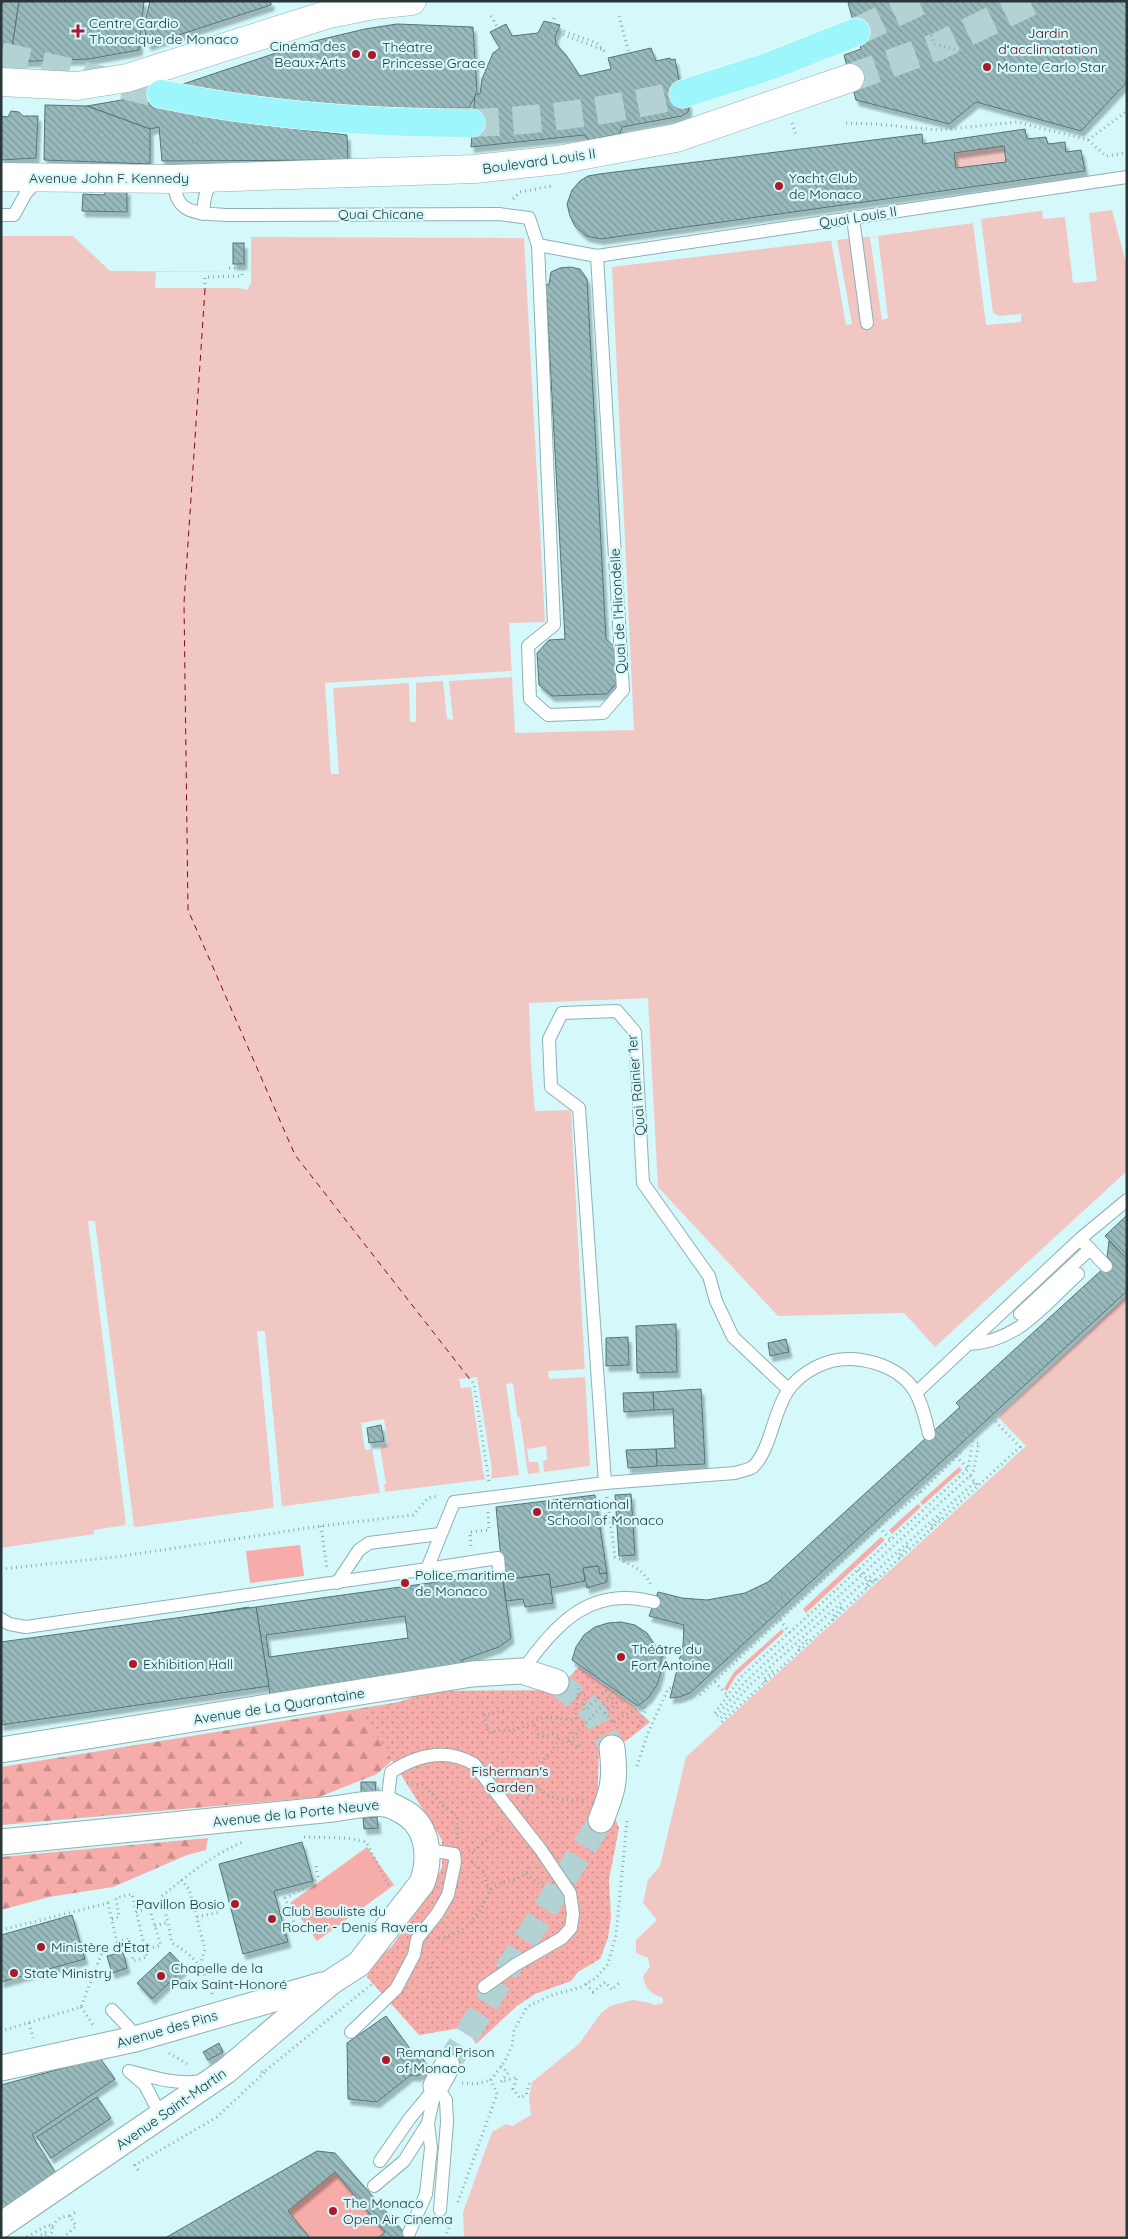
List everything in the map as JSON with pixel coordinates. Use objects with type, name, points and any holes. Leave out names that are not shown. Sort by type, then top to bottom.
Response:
[{"type":"main road","points":[[1,82],[77,86],[127,78],[329,14],[374,5],[412,1]]},
{"type":"main road","points":[[682,94],[770,66],[856,32]]},
{"type":"main road","name":"Boulevard Louis II","points":[[217,178],[475,169],[558,160],[676,138],[850,78]]},
{"type":"main road","points":[[159,109],[225,107],[290,116],[368,122],[470,123]]},
{"type":"main road","name":"Avenue John F. Kennedy","points":[[1,177],[217,178]]},
{"type":"street","name":"Avenue de La Quarantaine","points":[[1,1750],[472,1674],[522,1671],[566,1677]]},
{"type":"street","points":[[595,1810],[612,1795],[615,1770],[612,1748]]},
{"type":"street","name":"Avenue de la Porte Neuve","points":[[1,1842],[332,1810],[360,1805],[387,1804],[411,1815],[424,1834],[428,1850],[425,1875],[422,1883],[395,1919],[358,1964],[331,1982]]},
{"type":"street","name":"Avenue des Pins","points":[[1,2068],[136,2039],[331,1982]]},
{"type":"street","name":"Avenue Saint-Martin","points":[[12,2233],[161,2116],[214,2080],[331,1982]]},
{"type":"lane","points":[[1,216],[14,216],[26,193],[41,177]]},
{"type":"lane","points":[[174,179],[174,193],[180,204],[189,211],[203,214],[206,192],[217,178]]},
{"type":"lane","name":"Quai Louis II","points":[[538,245],[597,256],[1123,178]]},
{"type":"lane","name":"Quai Chicane","points":[[203,214],[499,214],[529,218],[538,245]]},
{"type":"lane","points":[[853,218],[867,323]]},
{"type":"lane","name":"Quai de l’Hirondelle","points":[[538,245],[554,625],[528,646],[530,699],[548,715],[602,713],[623,690],[597,256]]},
{"type":"lane","name":"Quai Rainier 1er","points":[[605,1483],[579,1108],[551,1088],[549,1039],[562,1013],[616,1011],[635,1032],[643,1183],[709,1276],[716,1301],[733,1337],[787,1388]]},
{"type":"lane","points":[[917,1392],[1080,1239],[1127,1200]]},
{"type":"lane","points":[[1080,1239],[1106,1266]]},
{"type":"lane","points":[[1020,1314],[1090,1249]]},
{"type":"lane","points":[[968,1344],[991,1342],[1013,1333],[1078,1274]]},
{"type":"lane","points":[[427,1569],[454,1502],[605,1483],[735,1473],[752,1467],[764,1451],[787,1388],[803,1373],[824,1363],[841,1359],[863,1360],[887,1367],[905,1378],[917,1392],[930,1434]]},
{"type":"lane","points":[[333,1583],[360,1550],[369,1543],[440,1534]]},
{"type":"lane","points":[[1,1619],[9,1624],[26,1627],[498,1558],[499,1569]]},
{"type":"lane","points":[[522,1671],[534,1654],[564,1622],[593,1603],[622,1596],[654,1602]]},
{"type":"lane","points":[[387,1804],[391,1772],[416,1758],[443,1755],[458,1756],[474,1764],[541,1850],[570,1893],[573,1914],[571,1928],[562,1938],[515,1965],[484,1987]]},
{"type":"lane","points":[[351,2032],[396,1990],[414,1955],[416,1939],[437,1914],[448,1894],[455,1862],[454,1854],[428,1850]]},
{"type":"lane","points":[[112,2010],[130,2028],[136,2039]]},
{"type":"lane","points":[[161,2116],[145,2085],[129,2071],[167,2082],[189,2083],[214,2080]]},
{"type":"lane","points":[[374,2186],[404,2161],[428,2123],[442,2076]]},
{"type":"lane","points":[[380,2161],[442,2076]]},
{"type":"lane","points":[[440,2210],[448,2122],[442,2076]]},
{"type":"lane","points":[[409,2233],[426,2194],[431,2148],[428,2123]]},
{"type":"path","points":[[922,1],[934,44],[962,52],[970,65],[1066,93],[1127,24]]},
{"type":"path","points":[[491,16],[510,49]]},
{"type":"path","points":[[544,42],[555,16]]},
{"type":"path","points":[[619,16],[629,53]]},
{"type":"path","points":[[400,71],[402,26]]},
{"type":"path","points":[[550,28],[597,43],[607,54]]},
{"type":"path","points":[[74,126],[75,100]]},
{"type":"path","points":[[119,103],[112,104],[111,110],[146,117],[159,109],[170,115],[172,143],[305,141]]},
{"type":"path","points":[[1088,140],[1127,111]]},
{"type":"path","points":[[791,121],[797,137]]},
{"type":"path","points":[[846,123],[939,130],[1017,122],[1088,140],[1106,156],[1127,153]]},
{"type":"path","points":[[200,125],[201,142]]},
{"type":"path","points":[[74,126],[86,132],[126,132]]},
{"type":"path","points":[[61,133],[74,126]]},
{"type":"path","points":[[513,199],[520,192],[551,187]]},
{"type":"path","points":[[205,289],[204,277],[242,276],[242,268],[227,268]]},
{"type":"path","points":[[637,1767],[648,1733],[668,1689],[680,1684],[721,1655],[783,1594],[1127,1283]]},
{"type":"path","points":[[469,1378],[474,1384],[490,1489],[486,1489],[489,1530],[470,1532],[473,1562]]},
{"type":"path","points":[[719,1717],[733,1712],[1020,1447],[992,1418]]},
{"type":"path","points":[[719,1717],[727,1696],[741,1677],[968,1469],[974,1434]]},
{"type":"path","points":[[733,1712],[734,1703],[745,1682],[970,1476],[979,1443],[973,1443]]},
{"type":"path","points":[[700,1694],[879,1527],[920,1493],[963,1450]]},
{"type":"path","points":[[956,1456],[968,1469]]},
{"type":"path","points":[[920,1493],[916,1487],[934,1472],[926,1465]]},
{"type":"path","points":[[970,1476],[978,1486]]},
{"type":"path","points":[[719,1717],[765,1671],[800,1642],[866,1579],[901,1550],[975,1482]]},
{"type":"path","points":[[605,1483],[615,1557],[639,1570],[649,1578],[652,1586]]},
{"type":"path","points":[[1,1569],[116,1558],[321,1526],[413,1515],[428,1498],[445,1495]]},
{"type":"path","points":[[924,1510],[934,1520]]},
{"type":"path","points":[[932,1529],[930,1527],[934,1520],[940,1518],[941,1520]]},
{"type":"path","points":[[321,1526],[333,1583]]},
{"type":"path","points":[[879,1527],[891,1540]]},
{"type":"path","points":[[895,1545],[901,1550]]},
{"type":"path","points":[[900,1558],[898,1556],[901,1550],[907,1547],[909,1549]]},
{"type":"path","points":[[858,1570],[870,1582]]},
{"type":"path","points":[[867,1588],[865,1586],[874,1579],[875,1581]]},
{"type":"path","points":[[669,1595],[668,1600],[698,1608],[759,1593],[783,1594]]},
{"type":"path","points":[[826,1601],[834,1611]]},
{"type":"path","points":[[833,1620],[834,1611],[841,1608],[843,1610]]},
{"type":"path","points":[[780,1620],[790,1633]]},
{"type":"path","points":[[794,1636],[800,1642]]},
{"type":"path","points":[[799,1650],[797,1649],[800,1642],[806,1640],[808,1642]]},
{"type":"path","points":[[721,1655],[727,1662],[746,1644],[749,1648]]},
{"type":"path","points":[[758,1662],[769,1675]]},
{"type":"path","points":[[566,1677],[581,1666]]},
{"type":"path","points":[[765,1682],[764,1680],[773,1671],[775,1673]]},
{"type":"path","points":[[715,1682],[734,1703],[741,1704]]},
{"type":"path","points":[[504,1712],[484,1715],[488,1733],[500,1730],[512,1731],[545,1717],[575,1720],[579,1694],[585,1695],[583,1707],[585,1710],[606,1691],[617,1703]]},
{"type":"path","points":[[625,1696],[605,1713],[613,1723],[622,1716],[643,1706],[646,1708],[638,1728]]},
{"type":"path","points":[[570,1742],[611,1697]]},
{"type":"path","points":[[530,1772],[551,1752],[560,1736],[553,1734],[543,1736],[538,1734],[533,1722]]},
{"type":"path","points":[[570,1733],[566,1740],[578,1748],[580,1744]]},
{"type":"path","points":[[510,1812],[530,1798],[514,1776],[517,1768],[530,1772]]},
{"type":"path","points":[[530,1772],[533,1784],[545,1794],[595,1810]]},
{"type":"path","points":[[458,2203],[497,2094],[491,2080],[512,2046],[514,2030],[527,2006],[549,1996],[586,1984],[596,1978],[608,1964],[616,1935],[627,1817]]},
{"type":"path","points":[[454,1854],[475,1850],[504,1826],[508,1832]]},
{"type":"path","points":[[299,1837],[348,1838],[366,1842],[391,1890]]},
{"type":"path","points":[[214,2000],[206,1975],[200,1966],[191,1954],[172,1943],[162,1896],[181,1880],[224,1851],[243,1842],[251,1841]]},
{"type":"path","points":[[416,1939],[443,1938],[461,1930],[474,1920],[485,1903],[490,1890],[484,1871],[476,1864],[454,1854]]},
{"type":"path","points":[[490,1890],[502,1883],[515,1880],[526,1874],[530,1868],[528,1858]]},
{"type":"path","points":[[298,1931],[284,1898],[305,1888],[318,1878],[316,1866]]},
{"type":"path","points":[[526,1874],[548,1891]]},
{"type":"path","points":[[181,1880],[189,1889],[205,1949],[200,1966]]},
{"type":"path","points":[[112,1919],[120,1917],[116,1898],[132,1894],[147,1957],[133,1961],[128,1939],[117,1942]]},
{"type":"path","points":[[1,1930],[108,1903],[118,1947],[103,1950],[81,2007]]},
{"type":"path","points":[[136,1912],[149,1908],[161,1945],[146,1950]]},
{"type":"path","points":[[196,1917],[220,1912]]},
{"type":"path","points":[[155,1926],[168,1922]]},
{"type":"path","points":[[138,2170],[135,2165],[217,2117],[265,2071],[361,1995],[374,1982]]},
{"type":"path","points":[[586,1984],[592,1992],[605,1982],[612,1990],[619,1983]]},
{"type":"path","points":[[1,2031],[81,2007]]},
{"type":"path","points":[[81,2007],[97,2030]]},
{"type":"path","points":[[29,2023],[32,2033]]},
{"type":"path","points":[[501,2066],[508,2074],[502,2082],[517,2078],[513,2088],[520,2098],[526,2095],[530,2081]]},
{"type":"path","points":[[256,2072],[265,2071]]},
{"type":"path","points":[[217,2238],[263,2199],[269,2206],[232,2238]]},
{"type":"path","points":[[278,2204],[295,2238]]},
{"type":"path","points":[[41,2238],[53,2231],[52,2226],[57,2220],[64,2216],[70,2216],[78,2210]]},
{"type":"path","points":[[63,2238],[76,2226],[70,2216]]},
{"type":"path","points":[[445,2238],[452,2220]]},
{"type":"path","points":[[266,2238],[288,2222]]},
{"type":"path","points":[[12,2233],[52,2226]]},
{"type":"path","points":[[37,2238],[48,2234]]},
{"type":"green space","points":[[959,1467],[962,1470],[923,1505],[920,1502]]},
{"type":"green space","points":[[918,1504],[921,1507],[892,1534],[889,1530]]},
{"type":"green space","points":[[881,1537],[885,1540],[806,1613],[803,1609]]},
{"type":"green space","points":[[300,1545],[304,1576],[250,1583],[246,1551]]},
{"type":"green space","points":[[782,1629],[784,1632],[736,1676],[727,1691],[724,1689],[734,1672]]},
{"type":"green space","name":"Fisherman's Garden","points":[[579,1667],[631,1704],[650,1722],[626,1741],[599,1748],[597,1808],[614,1816],[619,1828],[609,1880],[611,1917],[608,1938],[600,1959],[578,1972],[571,1981],[535,1994],[517,2006],[476,2044],[466,2027],[419,2035],[367,1977],[372,1964],[392,1946],[429,1894],[442,1867],[442,1840],[363,1714],[431,1691],[556,1690]]},
{"type":"green space","points":[[436,1696],[409,1745],[377,1774],[319,1797],[1,1825],[1,1767]]},
{"type":"green space","points":[[208,1838],[206,1850],[187,1855],[113,1887],[49,1897],[1,1910],[1,1857]]},
{"type":"green space","points":[[367,1847],[394,1885],[317,1941],[290,1903]]},
{"type":"green space","points":[[335,2172],[385,2232],[378,2238],[310,2238],[288,2211]]},
{"type":"shaded area","points":[[1004,146],[1006,162],[956,168],[954,153]]},
{"type":"shaded area","points":[[1119,200],[1127,232],[1127,1171],[935,1347],[904,1313],[778,1316],[658,1187],[648,998],[529,1003],[535,1111],[571,1110],[590,1466],[385,1492],[136,1527],[126,1525],[94,1530],[94,1534],[1,1548],[1,236],[73,236],[110,271],[251,272],[251,237],[524,238],[545,622],[509,623],[515,733],[634,730],[612,267],[878,236],[973,223],[981,219]]},
{"type":"shaded area","points":[[1127,1295],[1127,2238],[464,2238],[463,2212],[492,2132],[506,2124],[512,2126],[531,2115],[529,2098],[532,2082],[579,2044],[601,2013],[610,2006],[633,2000],[655,2005],[663,2003],[663,1998],[652,1993],[647,1988],[643,1976],[650,1967],[648,1958],[636,1953],[636,1940],[657,1920],[643,1903],[648,1880],[660,1866],[686,1757],[1026,1446],[999,1418],[1002,1413]]},
{"type":"pier","points":[[1119,200],[1127,232],[1127,267],[1112,210],[1089,213],[1097,281],[1073,283],[1065,217],[1043,219],[1042,210]]},
{"type":"pier","points":[[981,219],[993,313],[999,316],[1021,314],[1021,322],[986,325],[973,223]]},
{"type":"pier","points":[[878,236],[888,318],[882,320],[870,237]]},
{"type":"pier","points":[[831,240],[837,240],[852,324],[846,325]]},
{"type":"pier","points":[[156,272],[251,272],[251,283],[247,290],[239,288],[155,288]]},
{"type":"pier","points":[[511,671],[512,677],[449,681],[453,720],[447,719],[443,681],[416,683],[416,722],[410,722],[409,683],[333,688],[339,774],[331,774],[325,683]]},
{"type":"pier","points":[[88,1221],[95,1221],[134,1527],[126,1525]]},
{"type":"pier","points":[[257,1331],[265,1331],[282,1508],[274,1509]]},
{"type":"pier","points":[[585,1369],[586,1377],[549,1379],[548,1371]]},
{"type":"pier","points":[[477,1377],[492,1470],[491,1479],[485,1479],[483,1471],[471,1387],[461,1388],[459,1379]]},
{"type":"pier","points":[[513,1383],[528,1474],[519,1475],[506,1384]]},
{"type":"pier","points":[[384,1419],[388,1444],[380,1447],[386,1484],[384,1484],[385,1492],[380,1493],[372,1449],[365,1450],[361,1423]]},
{"type":"pier","points":[[546,1446],[547,1460],[543,1461],[544,1472],[540,1473],[538,1462],[529,1462],[527,1449]]},
{"type":"building","points":[[1,1],[19,1],[10,62],[1,62]]},
{"type":"building","name":"Centre Cardio Thoracique de Monaco","points":[[19,1],[144,1],[139,50],[89,59],[10,62]]},
{"type":"building","points":[[150,1],[271,1],[271,5],[148,45],[144,27]]},
{"type":"building","name":"Monte Carlo Star","points":[[851,1],[1127,1],[1127,82],[1081,131],[976,102],[949,124],[856,100],[844,55],[861,49],[848,3]]},
{"type":"building","points":[[544,21],[560,25],[555,37],[556,44],[580,76],[611,69],[608,58],[651,48],[656,61],[670,58],[671,60],[675,59],[683,100],[686,96],[689,107],[688,112],[682,116],[622,127],[620,134],[589,140],[584,135],[471,147],[475,94],[480,94],[482,79],[493,53],[500,48],[490,32],[506,24],[512,36],[538,33]]},
{"type":"building","points":[[397,24],[473,27],[477,92],[469,108],[382,109],[213,95],[180,85],[306,43],[365,29]]},
{"type":"building","points":[[139,97],[150,103],[253,124],[347,135],[348,160],[162,161],[159,127],[150,129],[87,106]]},
{"type":"building","points":[[45,105],[87,106],[150,129],[150,164],[44,160]]},
{"type":"building","points":[[11,111],[19,112],[23,116],[38,116],[36,158],[1,160],[1,116],[8,117]]},
{"type":"building","name":"Yacht Club de Monaco","points":[[1025,129],[1027,139],[1046,137],[1048,144],[1065,142],[1066,152],[1081,150],[1085,171],[601,239],[586,236],[575,226],[567,204],[572,190],[580,181],[588,176],[599,174],[922,134],[923,144]],"holes":[[[1004,146],[1006,162],[956,168],[954,153]]]},
{"type":"building","points":[[105,190],[127,190],[127,212],[82,211],[83,194],[104,195]]},
{"type":"building","points":[[233,243],[244,243],[244,264],[233,264]]},
{"type":"building","points":[[560,268],[580,269],[587,279],[606,639],[617,649],[619,680],[607,694],[552,696],[539,685],[537,653],[549,640],[565,639],[546,285],[549,284],[551,272]]},
{"type":"building","points":[[1127,1215],[1127,1259],[1105,1236]]},
{"type":"building","points":[[1109,1241],[1127,1259],[1127,1291],[690,1693],[670,1698],[683,1645],[684,1625],[649,1616],[658,1592],[682,1598],[707,1600],[745,1593],[768,1582],[960,1407],[956,1403],[1106,1266]]},
{"type":"building","points":[[676,1324],[677,1372],[637,1373],[636,1326]]},
{"type":"building","points":[[628,1337],[629,1365],[606,1366],[606,1338]]},
{"type":"building","points":[[786,1339],[789,1352],[770,1356],[768,1343]]},
{"type":"building","points":[[701,1389],[705,1464],[657,1466],[656,1449],[675,1448],[673,1409],[654,1410],[653,1392]]},
{"type":"building","points":[[653,1392],[654,1410],[624,1412],[623,1393]]},
{"type":"building","points":[[381,1425],[384,1441],[369,1443],[367,1428]]},
{"type":"building","points":[[656,1449],[657,1466],[628,1468],[626,1450]]},
{"type":"building","points":[[631,1494],[635,1555],[619,1556],[615,1495]]},
{"type":"building","points":[[595,1495],[607,1573],[600,1574],[598,1566],[583,1568],[585,1581],[551,1588],[549,1574],[503,1580],[496,1507]]},
{"type":"building","points":[[598,1566],[600,1574],[607,1573],[607,1582],[587,1588],[583,1568]]},
{"type":"building","points":[[502,1573],[511,1638],[499,1647],[462,1660],[463,1667],[270,1694],[256,1607]],"holes":[[[405,1616],[408,1638],[269,1657],[266,1635]]]},
{"type":"building","points":[[549,1574],[553,1603],[525,1607],[523,1599],[506,1601],[503,1580]]},
{"type":"building","points":[[249,1607],[264,1686],[190,1696],[179,1618]]},
{"type":"building","name":"Exhibition Hall","points":[[256,1607],[269,1686],[1,1725],[1,1642]]},
{"type":"building","points":[[621,1622],[635,1625],[647,1633],[659,1651],[662,1650],[661,1672],[657,1685],[649,1697],[638,1706],[572,1660],[576,1647],[584,1635],[595,1627]]},
{"type":"building","points":[[361,1782],[376,1782],[375,1796],[361,1798]]},
{"type":"building","points":[[377,1817],[378,1828],[364,1829],[363,1818]]},
{"type":"building","points":[[302,1842],[313,1881],[274,1891],[288,1942],[243,1954],[219,1864]]},
{"type":"building","name":"Ministère d'État","points":[[72,1915],[85,1959],[1,1982],[1,1935]]},
{"type":"building","points":[[123,1952],[127,1968],[112,1973],[107,1956]]},
{"type":"building","name":"Chapelle de la Paix Saint-Honoré","points":[[170,1952],[185,1968],[152,1999],[137,1983]]},
{"type":"building","name":"Remand Prison of Monaco","points":[[386,2016],[414,2054],[423,2057],[425,2064],[424,2073],[417,2076],[411,2075],[377,2102],[348,2099],[347,2043]]},
{"type":"building","points":[[219,2043],[223,2052],[208,2060],[203,2052]]},
{"type":"building","points":[[100,2058],[115,2079],[32,2135],[57,2175],[1,2212],[1,2085]]},
{"type":"building","points":[[97,2097],[111,2118],[51,2158],[37,2137]]},
{"type":"building","points":[[317,2151],[335,2153],[409,2238],[378,2238],[385,2232],[335,2172],[288,2211],[310,2238],[165,2238]]},
{"type":"ferry route","points":[[205,289],[184,603],[188,910],[295,1155],[469,1378]]},
{"type":"tunnel","points":[[856,32],[920,1]]},
{"type":"tunnel","points":[[850,78],[939,46],[1032,1]]},
{"type":"tunnel","points":[[1,56],[161,94]]},
{"type":"tunnel","points":[[471,123],[525,120],[577,114],[683,94]]},
{"type":"tunnel","points":[[556,1682],[593,1711],[612,1748]]},
{"type":"tunnel","points":[[447,2066],[601,1820]]},
{"type":"place","name":"Centre Cardio Thoracique de Monaco","points":[[78,31]]},
{"type":"place","name":"Cinéma des Beaux-Arts","points":[[356,54]]},
{"type":"place","name":"Théatre Princesse Grace","points":[[372,55]]},
{"type":"place","name":"Monte Carlo Star","points":[[987,67]]},
{"type":"place","name":"Yacht Club de Monaco","points":[[779,186]]},
{"type":"place","name":"International School of Monaco","points":[[537,1512]]},
{"type":"place","name":"Police maritime de Monaco","points":[[405,1583]]},
{"type":"place","name":"Théâtre du Fort Antoine","points":[[621,1657]]},
{"type":"place","name":"Exhibition Hall","points":[[133,1664]]},
{"type":"place","name":"Pavillon Bosio","points":[[235,1904]]},
{"type":"place","name":"Club Bouliste du Rocher - Denis Ravera","points":[[272,1919]]},
{"type":"place","name":"Ministère d'État","points":[[41,1947]]},
{"type":"place","name":"State Ministry","points":[[14,1973]]},
{"type":"place","name":"Chapelle de la Paix Saint-Honoré","points":[[161,1976]]},
{"type":"place","name":"Remand Prison of Monaco","points":[[386,2060]]},
{"type":"place","name":"The Monaco Open Air Cinema","points":[[333,2211]]},
{"type":"park label","name":"Jardin d‘acclimatation","points":[[1048,42]]}]
